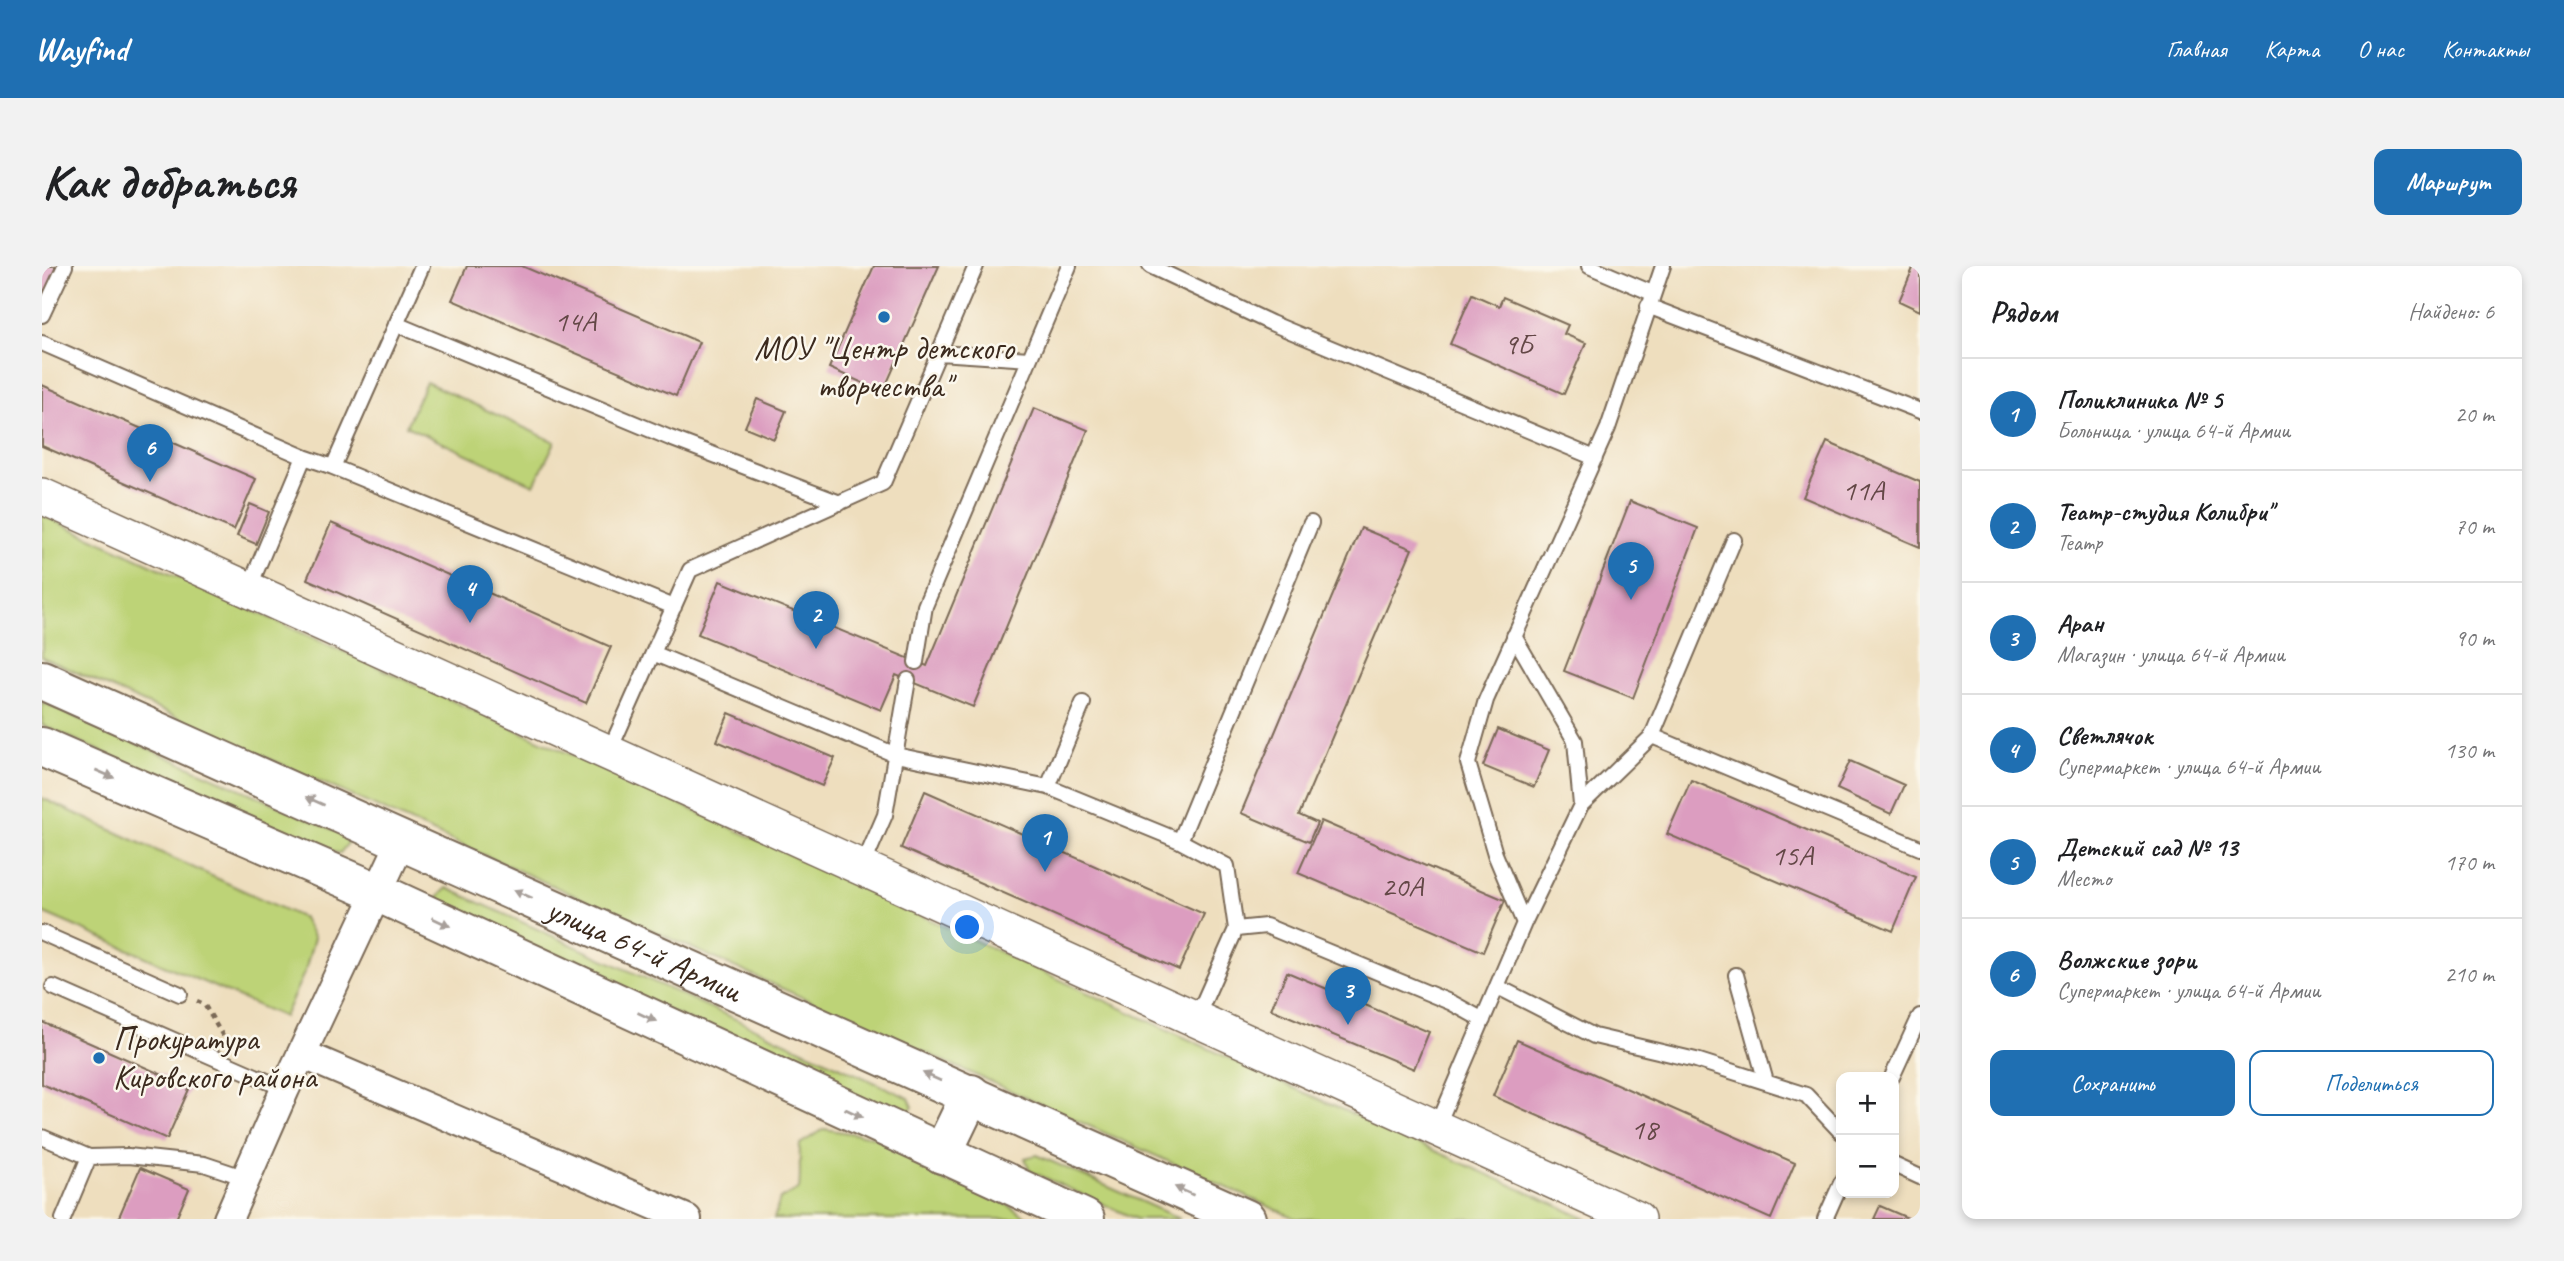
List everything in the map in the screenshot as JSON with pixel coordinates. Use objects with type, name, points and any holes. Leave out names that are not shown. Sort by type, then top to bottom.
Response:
[{"type":"highway","name":"улица 64-й Армии","points":[[42,680],[1246,1219]]},
{"type":"highway","name":"улица 64-й Армии","points":[[42,747],[379,893],[1085,1219]]},
{"type":"highway","points":[[942,1154],[971,1094]]},
{"type":"street","points":[[42,496],[1637,1219]]},
{"type":"street","points":[[228,1219],[285,1089],[402,840]]},
{"type":"street","points":[[302,1054],[687,1219]]},
{"type":"lane","points":[[42,315],[65,266]]},
{"type":"lane","points":[[333,467],[422,266]]},
{"type":"lane","points":[[609,753],[690,570],[883,483],[976,266]]},
{"type":"lane","points":[[916,662],[925,606],[1069,266]]},
{"type":"lane","points":[[1150,266],[1271,323],[1595,458]]},
{"type":"lane","points":[[1589,266],[1650,300],[1920,411]]},
{"type":"lane","points":[[1524,923],[1495,854],[1468,763],[1486,700],[1608,428],[1663,266]]},
{"type":"lane","points":[[396,324],[670,438],[839,503]]},
{"type":"lane","points":[[42,343],[304,457],[674,607]]},
{"type":"lane","points":[[939,353],[1029,359]]},
{"type":"lane","points":[[248,590],[304,457]]},
{"type":"lane","points":[[1180,841],[1311,523]]},
{"type":"lane","points":[[1436,1128],[1524,923],[1581,805],[1652,736],[1734,540]]},
{"type":"lane","points":[[1514,636],[1575,741],[1581,805]]},
{"type":"lane","points":[[653,653],[896,755],[1048,787],[1180,841],[1227,866],[1236,929],[1196,1019]]},
{"type":"lane","points":[[862,868],[886,816],[908,680]]},
{"type":"lane","points":[[1048,787],[1083,703]]},
{"type":"lane","points":[[1652,736],[1920,848]]},
{"type":"lane","points":[[1236,929],[1266,926],[1452,1003],[1483,1020]]},
{"type":"lane","points":[[42,933],[186,996]]},
{"type":"lane","points":[[1737,975],[1766,1082]]},
{"type":"lane","points":[[53,987],[285,1089]]},
{"type":"lane","points":[[1498,987],[1594,1036],[1696,1060],[1806,1095],[1836,1127]]},
{"type":"lane","points":[[1894,1072],[1920,1016]]},
{"type":"lane","points":[[42,1137],[89,1157],[128,1156],[204,1164],[246,1178]]},
{"type":"lane","points":[[63,1219],[89,1157]]},
{"type":"lane","points":[[1899,1167],[1920,1177]]},
{"type":"lane","points":[[1825,1219],[1836,1194]]},
{"type":"path","points":[[186,996],[204,1004],[243,1071]]},
{"type":"green space","points":[[426,382],[555,442],[534,485],[406,426]]},
{"type":"green space","points":[[42,515],[669,799],[1285,1084],[1587,1219],[1297,1219],[42,657]]},
{"type":"green space","points":[[42,702],[341,833],[348,843],[340,853],[325,851],[42,725]]},
{"type":"green space","points":[[42,798],[303,918],[314,938],[305,971],[284,1017],[42,912]]},
{"type":"green space","points":[[447,888],[909,1098],[913,1107],[906,1114],[892,1114],[442,906],[438,897]]},
{"type":"green space","points":[[824,1129],[874,1137],[922,1161],[946,1183],[978,1187],[1030,1219],[774,1219],[780,1199],[799,1189],[800,1144]]},
{"type":"green space","points":[[1037,1155],[1180,1219],[1136,1219],[1030,1171],[1025,1158]]},
{"type":"building","points":[[42,266],[59,266],[48,293],[42,290]]},
{"type":"building","points":[[467,266],[522,266],[699,342],[676,396],[452,300]]},
{"type":"building","name":"МОУ \"Центр детского творчества\"","points":[[874,266],[939,266],[883,392],[829,368]]},
{"type":"building","points":[[1914,266],[1920,266],[1920,311],[1899,301]]},
{"type":"building","points":[[1472,294],[1499,306],[1503,297],[1568,325],[1564,334],[1586,343],[1564,394],[1450,344]]},
{"type":"building","points":[[42,385],[256,479],[234,530],[42,446]]},
{"type":"building","points":[[757,399],[786,411],[774,439],[745,427]]},
{"type":"building","points":[[1034,408],[1088,430],[973,707],[896,675],[881,710],[698,634],[720,581],[927,666]]},
{"type":"building","points":[[1827,442],[1920,482],[1920,547],[1803,497]]},
{"type":"building","points":[[1630,501],[1698,528],[1633,698],[1564,671]]},
{"type":"building","points":[[250,504],[269,512],[256,544],[237,536]]},
{"type":"building","points":[[331,523],[611,647],[586,703],[307,579]]},
{"type":"building","points":[[1361,528],[1412,549],[1299,815],[1317,823],[1309,842],[1241,813]]},
{"type":"building","points":[[729,713],[835,758],[822,786],[717,741]]},
{"type":"building","points":[[1498,729],[1549,750],[1534,787],[1483,766]]},
{"type":"building","points":[[1850,761],[1904,785],[1891,814],[1837,789]]},
{"type":"building","points":[[1691,780],[1916,877],[1893,931],[1667,834]]},
{"type":"building","points":[[925,791],[1204,914],[1179,970],[901,848]]},
{"type":"building","points":[[1321,821],[1505,900],[1483,952],[1298,873]]},
{"type":"building","points":[[1287,972],[1429,1032],[1414,1069],[1271,1009]]},
{"type":"building","points":[[42,1022],[190,1087],[167,1139],[42,1084]]},
{"type":"building","points":[[1517,1040],[1795,1163],[1771,1219],[1493,1096]]},
{"type":"building","points":[[140,1168],[189,1189],[176,1219],[118,1219]]},
{"type":"building","points":[[1880,1206],[1910,1219],[1874,1219]]},
{"type":"place","name":"МОУ \"Центр детского творчества\"","points":[[884,317]]},
{"type":"place","name":"Волжские зори","points":[[150,482]]},
{"type":"place","name":"Детский сад № 13","points":[[1631,600]]},
{"type":"place","name":"Светлячок","points":[[470,623]]},
{"type":"place","name":"Театр-студия Колибри\"","points":[[816,649]]},
{"type":"place","name":"Поликлиника № 5","points":[[1045,872]]},
{"type":"place","name":"Аран","points":[[1348,1025]]},
{"type":"place","name":"Прокуратура Кировского района","points":[[99,1058]]}]
